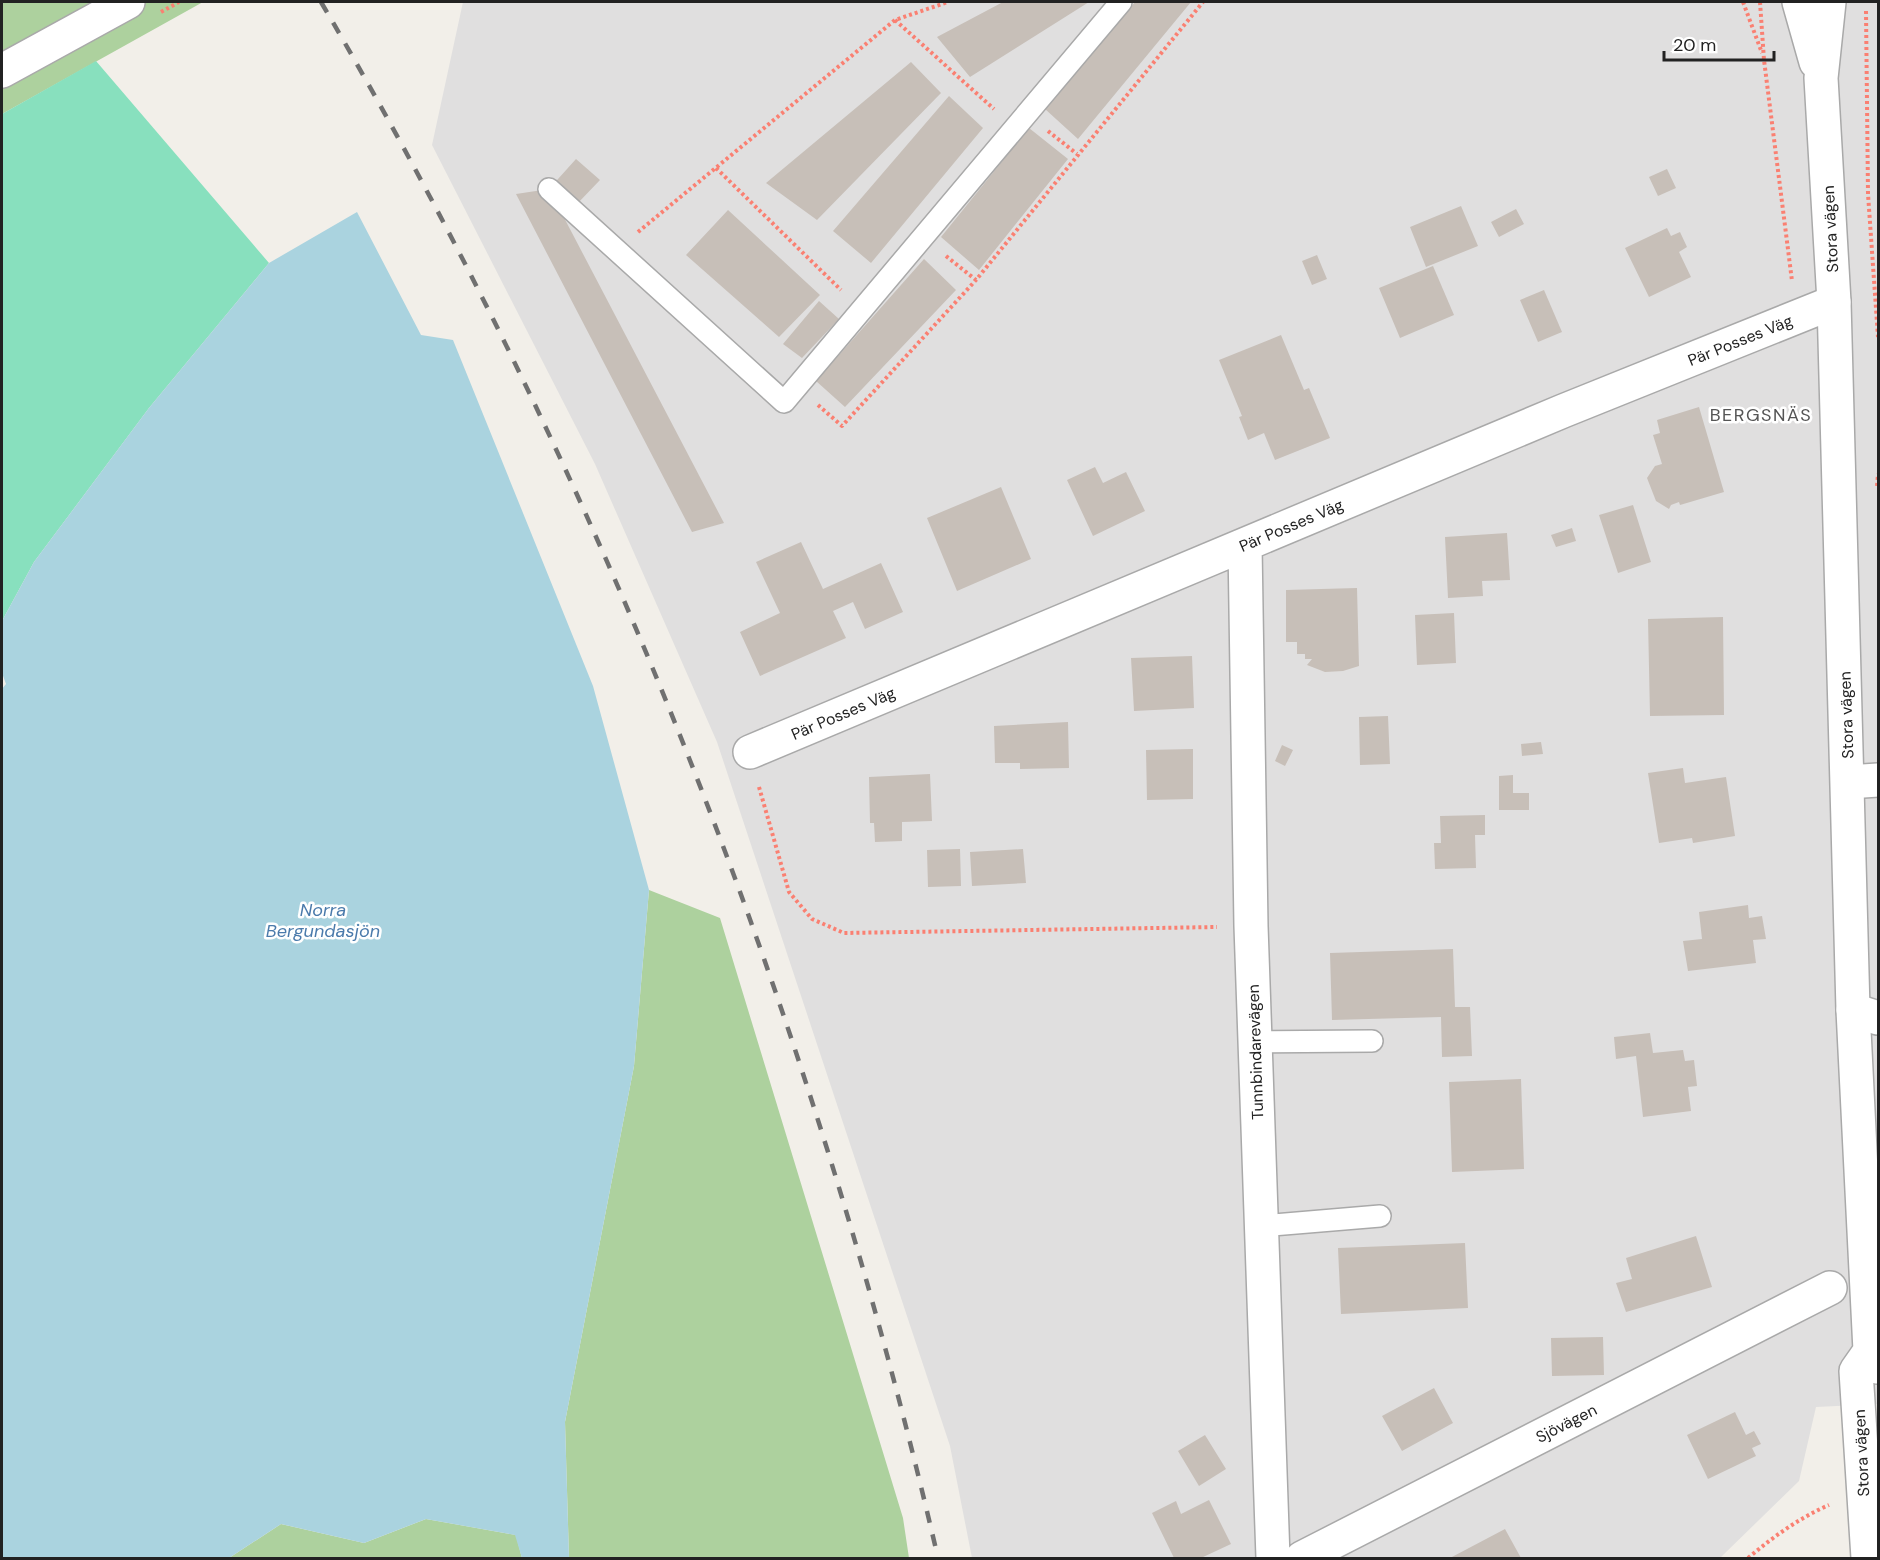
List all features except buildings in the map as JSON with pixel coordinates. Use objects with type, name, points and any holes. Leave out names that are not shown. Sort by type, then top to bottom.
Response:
[{"type":"street","points":[[2,71],[128,2]]},
{"type":"street","name":"Stora vägen","points":[[1799,2],[1821,78]]},
{"type":"street","name":"Stora vägen","points":[[1829,2],[1821,78],[1863,781],[1874,1359],[1856,1371],[1868,1558]]},
{"type":"street","name":"Pär Posses Väg","points":[[750,752],[1552,415],[1834,302]]},
{"type":"street","name":"Tunnbindarevägen","points":[[1245,545],[1251,926],[1274,1558]]},
{"type":"street","name":"Sjövägen","points":[[1320,1554],[1830,1288]]},
{"type":"lane","points":[[549,189],[784,402],[1121,2]]},
{"type":"lane","points":[[1255,1042],[1372,1041]]},
{"type":"lane","points":[[1262,1226],[1380,1216]]},
{"type":"path","points":[[616,250],[895,20],[948,2]]},
{"type":"path","points":[[796,386],[842,426],[976,280],[1203,2]]},
{"type":"path","points":[[1743,2],[1764,60]]},
{"type":"path","points":[[1866,2],[1868,194],[1878,337]]},
{"type":"path","points":[[895,20],[1016,127]]},
{"type":"path","points":[[716,168],[861,309]]},
{"type":"path","points":[[922,237],[976,280]]},
{"type":"path","points":[[750,752],[789,892],[812,919],[844,933],[1251,926]]},
{"type":"shaded area","points":[[463,2],[1878,2],[1878,1404],[1816,1407],[1799,1481],[1720,1558],[972,1558],[950,1446],[717,742],[595,464],[432,145]]},
{"type":"green space","points":[[2,2],[203,2],[2,114]]},
{"type":"green space","points":[[96,61],[269,263],[149,408],[34,562],[2,621],[2,114]]},
{"type":"green space","points":[[649,890],[720,918],[903,1518],[909,1558],[569,1558],[565,1422],[634,1066]]},
{"type":"green space","points":[[426,1519],[516,1535],[522,1558],[229,1558],[281,1524],[364,1543]]},
{"type":"water","name":"Norra Bergundasjön","points":[[357,212],[421,335],[453,340],[593,686],[649,890],[634,1066],[565,1422],[569,1558],[522,1558],[515,1535],[426,1519],[364,1543],[281,1524],[229,1558],[2,1558],[2,689],[6,684],[2,673],[2,621],[34,562],[149,408],[269,263]]},
{"type":"railway","points":[[321,2],[424,185],[519,372],[607,562],[688,756],[762,953],[828,1153],[887,1354],[938,1558]]},
{"type":"district","name":"BERGSNÄS","points":[[1761,415]]}]
